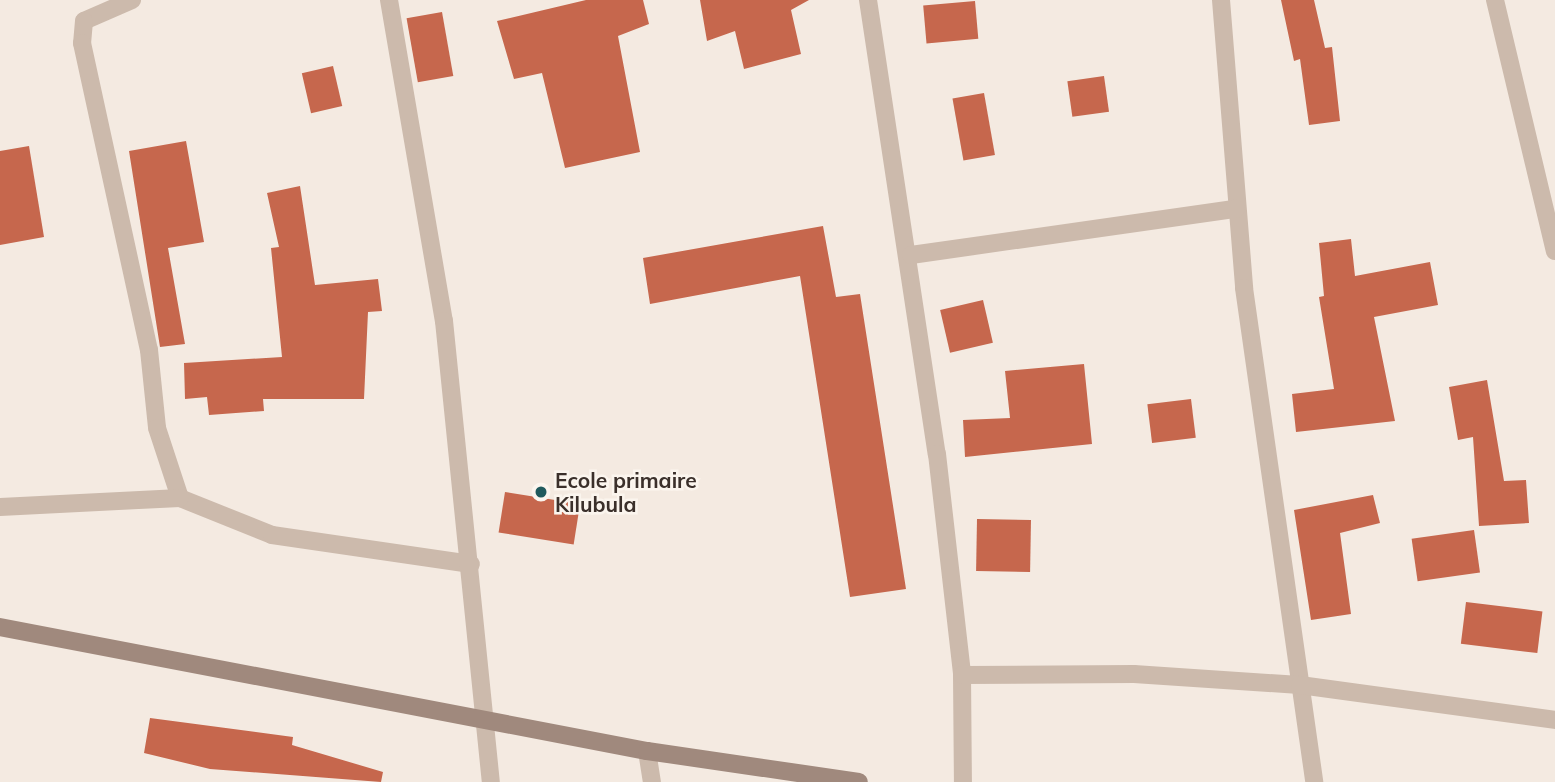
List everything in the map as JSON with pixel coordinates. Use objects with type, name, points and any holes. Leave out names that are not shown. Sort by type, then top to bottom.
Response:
[{"type":"street","points":[[132,0],[84,22],[82,43],[149,350],[157,428],[180,498]]},
{"type":"street","points":[[388,0],[444,321],[471,564],[482,717],[491,782]]},
{"type":"street","points":[[868,0],[911,255],[962,676],[963,782]]},
{"type":"street","points":[[1221,0],[1236,209],[1314,782]]},
{"type":"street","points":[[1495,0],[1555,251]]},
{"type":"street","points":[[911,255],[1236,209]]},
{"type":"street","points":[[0,508],[180,498],[272,535],[471,564]]},
{"type":"street","points":[[0,626],[647,751],[859,782]]},
{"type":"street","points":[[962,676],[1134,674],[1300,685],[1555,720]]},
{"type":"street","points":[[647,751],[652,782]]},
{"type":"building","points":[[586,0],[643,0],[649,24],[618,36],[640,152],[565,168],[542,73],[514,79],[497,21]]},
{"type":"building","points":[[700,0],[809,0],[791,10],[801,54],[744,69],[735,31],[707,41]]},
{"type":"building","points":[[1281,0],[1314,0],[1325,48],[1332,47],[1340,121],[1309,125],[1300,59],[1294,61]]},
{"type":"building","points":[[975,1],[978,39],[927,43],[923,6]]},
{"type":"building","points":[[442,12],[453,76],[418,82],[407,18]]},
{"type":"building","points":[[333,66],[342,106],[311,113],[302,73]]},
{"type":"building","points":[[1104,76],[1109,112],[1072,117],[1067,81]]},
{"type":"building","points":[[984,93],[995,155],[963,161],[952,99]]},
{"type":"building","points":[[186,141],[204,242],[168,248],[185,344],[160,347],[129,151]]},
{"type":"building","points":[[29,146],[44,237],[0,245],[0,151]]},
{"type":"building","points":[[300,186],[315,285],[378,279],[382,311],[368,312],[364,399],[263,399],[264,411],[209,415],[207,397],[185,399],[184,363],[282,357],[271,248],[279,247],[267,193]]},
{"type":"building","points":[[823,226],[836,297],[860,294],[906,589],[850,597],[800,276],[650,304],[643,258]]},
{"type":"building","points":[[1351,239],[1355,276],[1430,262],[1438,305],[1374,317],[1395,421],[1296,432],[1292,394],[1334,389],[1319,297],[1324,296],[1319,243]]},
{"type":"building","points":[[983,300],[993,343],[950,353],[940,310]]},
{"type":"building","points":[[1084,364],[1092,444],[965,457],[963,420],[1010,418],[1005,371]]},
{"type":"building","points":[[1487,380],[1504,481],[1526,480],[1529,523],[1479,526],[1473,437],[1458,440],[1449,387]]},
{"type":"building","points":[[1191,399],[1196,438],[1152,443],[1147,404]]},
{"type":"building","points":[[505,492],[580,504],[574,544],[499,532]]},
{"type":"building","points":[[1373,495],[1380,523],[1340,533],[1351,614],[1311,620],[1294,510]]},
{"type":"building","points":[[977,519],[1031,520],[1030,572],[976,571]]},
{"type":"building","points":[[1474,530],[1480,573],[1418,581],[1412,539]]},
{"type":"building","points":[[1466,602],[1542,611],[1537,653],[1461,644]]},
{"type":"building","points":[[150,718],[293,737],[292,745],[383,772],[381,782],[210,769],[144,753]]},
{"type":"place","name":"Ecole primaire Kilubula","points":[[541,492]]}]
